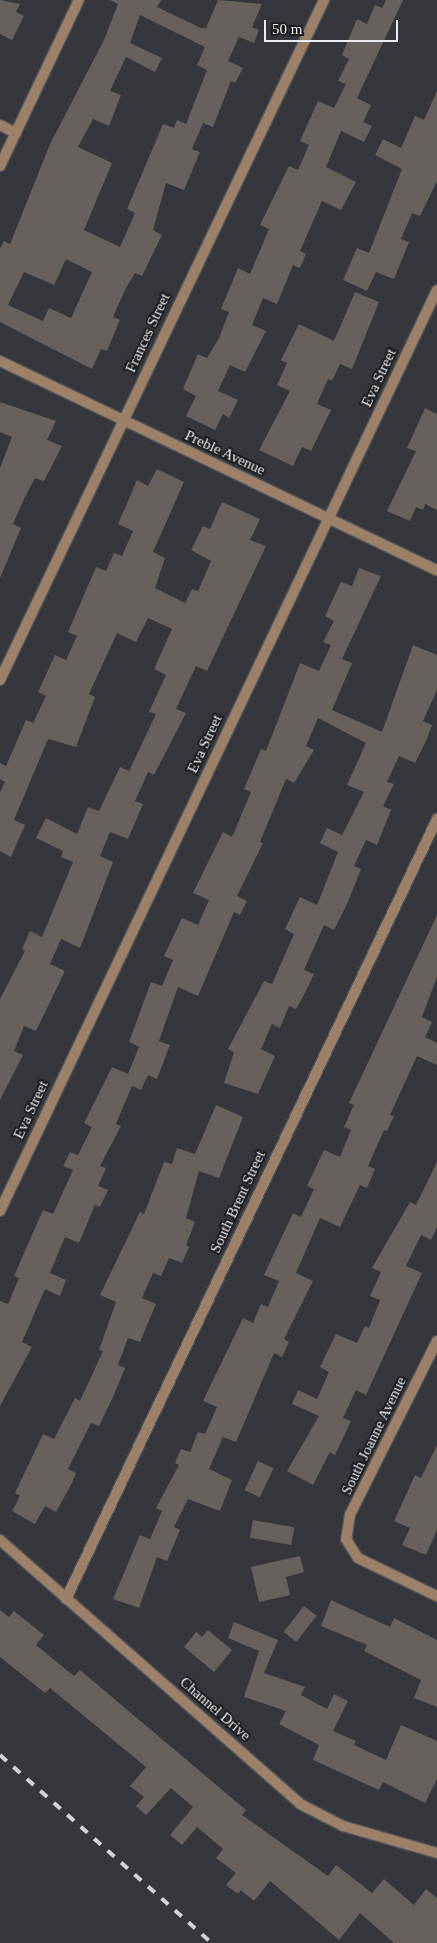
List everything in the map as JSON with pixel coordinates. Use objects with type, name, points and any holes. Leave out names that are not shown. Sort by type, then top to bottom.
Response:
[{"type":"street","points":[[0,166],[79,0]]},
{"type":"street","name":"Frances Street","points":[[0,680],[324,0]]},
{"type":"street","points":[[0,125],[16,133]]},
{"type":"street","name":"Eva Street","points":[[0,1210],[437,290]]},
{"type":"street","name":"Preble Avenue","points":[[0,361],[437,570]]},
{"type":"street","name":"South Brent Street","points":[[66,1598],[437,819]]},
{"type":"street","name":"South Joanne Avenue","points":[[437,1341],[350,1516],[347,1546],[374,1567],[437,1596]]},
{"type":"street","name":"Channel Drive","points":[[0,1540],[300,1804],[343,1826],[437,1853]]},
{"type":"building","points":[[0,0],[20,4],[16,12],[24,16],[12,40],[0,34]]},
{"type":"building","points":[[110,0],[161,0],[157,7],[201,28],[206,28],[218,0],[262,4],[252,27],[259,30],[254,43],[239,37],[228,61],[243,68],[235,83],[231,81],[213,127],[203,123],[192,149],[200,152],[184,190],[166,183],[153,230],[162,235],[142,276],[135,273],[126,288],[113,317],[120,320],[107,351],[101,349],[92,369],[0,322],[0,249],[4,241],[10,244],[50,144],[104,40],[118,4]],"holes":[[[140,15],[205,47],[197,65],[207,70],[186,124],[177,120],[174,128],[163,124],[127,209],[135,213],[120,247],[84,230],[112,163],[78,147],[93,119],[109,126],[121,95],[110,91],[126,57],[155,72],[162,58],[130,43]],[[66,259],[92,272],[71,318],[49,308],[43,321],[8,305],[24,272],[54,285]]]},
{"type":"building","points":[[386,0],[403,0],[357,98],[371,105],[363,122],[372,126],[364,142],[341,131],[326,167],[356,182],[341,210],[322,201],[300,251],[306,254],[300,268],[293,265],[277,304],[263,298],[252,325],[266,331],[245,372],[230,365],[218,391],[238,400],[229,418],[223,414],[215,430],[186,416],[196,396],[183,389],[198,354],[207,358],[219,338],[229,312],[221,309],[238,268],[250,274],[269,229],[260,225],[289,166],[298,170],[309,145],[300,141],[318,101],[334,108],[346,84],[338,81],[349,59],[342,55],[357,19],[367,24],[375,5],[382,8]]},
{"type":"building","points":[[437,91],[437,181],[420,216],[412,213],[401,239],[409,242],[394,279],[376,272],[367,291],[343,280],[357,248],[369,253],[402,169],[375,155],[383,139],[401,148],[415,116],[424,120]]},
{"type":"building","points":[[355,292],[379,302],[352,369],[340,364],[332,381],[328,379],[317,404],[331,410],[311,451],[302,447],[293,466],[259,450],[290,391],[277,385],[287,363],[281,360],[299,324],[334,341]]},
{"type":"building","points":[[0,402],[56,421],[47,440],[62,446],[44,481],[35,478],[24,499],[13,524],[21,528],[0,578],[0,468],[12,437],[0,432]]},
{"type":"building","points":[[425,408],[437,414],[437,510],[425,504],[423,510],[416,507],[410,521],[387,511],[416,451],[407,448]]},
{"type":"building","points":[[157,469],[184,482],[153,552],[165,558],[155,588],[185,603],[192,589],[198,591],[211,561],[191,550],[203,526],[210,529],[222,502],[260,519],[250,540],[266,546],[207,671],[196,666],[176,709],[186,713],[154,775],[148,772],[135,801],[143,804],[128,839],[110,832],[100,856],[113,862],[80,948],[61,939],[50,964],[65,971],[36,1031],[24,1026],[14,1051],[23,1055],[0,1100],[0,999],[25,951],[22,949],[30,931],[42,937],[73,862],[61,857],[63,851],[36,838],[46,818],[77,834],[88,807],[99,811],[120,767],[129,771],[156,714],[149,712],[166,675],[154,669],[172,629],[148,618],[136,642],[117,633],[89,694],[95,697],[76,747],[48,739],[14,820],[25,825],[11,857],[0,851],[0,792],[5,782],[0,779],[0,763],[6,766],[26,720],[33,723],[46,696],[38,692],[55,655],[66,660],[77,636],[68,632],[96,567],[106,571],[114,553],[122,556],[133,531],[118,524],[137,480],[148,486]]},
{"type":"building","points":[[359,568],[381,576],[342,659],[352,663],[332,710],[382,732],[413,645],[437,655],[437,690],[423,721],[432,725],[426,741],[415,763],[399,756],[387,782],[394,784],[383,806],[391,810],[377,845],[366,840],[354,866],[361,869],[348,902],[334,930],[324,925],[304,970],[314,974],[306,991],[296,1009],[289,1006],[280,1028],[272,1024],[261,1049],[275,1056],[258,1094],[224,1083],[234,1052],[228,1049],[264,981],[272,984],[294,934],[285,929],[300,897],[317,905],[338,852],[320,843],[327,828],[342,835],[364,792],[347,785],[366,743],[318,718],[306,746],[314,750],[294,783],[286,779],[260,842],[263,843],[237,896],[247,901],[240,915],[234,912],[198,996],[178,987],[159,1041],[170,1045],[157,1079],[148,1075],[141,1090],[132,1086],[116,1124],[121,1126],[100,1166],[106,1168],[98,1186],[108,1190],[100,1207],[95,1205],[79,1243],[65,1237],[50,1273],[66,1280],[60,1296],[45,1289],[22,1342],[32,1347],[0,1406],[0,1301],[8,1304],[19,1278],[14,1276],[43,1210],[53,1214],[73,1170],[63,1166],[70,1152],[78,1155],[92,1127],[84,1123],[112,1067],[128,1074],[139,1047],[129,1042],[151,982],[162,986],[173,960],[164,956],[182,918],[198,925],[209,900],[193,893],[223,832],[232,837],[251,792],[244,789],[261,749],[266,751],[300,663],[319,671],[331,645],[323,642],[334,621],[325,616],[341,582],[352,586]]},
{"type":"building","points":[[437,915],[437,977],[422,1017],[432,1022],[425,1037],[437,1043],[437,1065],[417,1056],[390,1115],[394,1116],[387,1131],[384,1130],[368,1166],[375,1169],[367,1188],[360,1185],[340,1227],[320,1218],[296,1273],[313,1281],[284,1339],[289,1342],[282,1357],[274,1353],[236,1442],[223,1437],[209,1469],[232,1480],[220,1511],[188,1499],[174,1527],[180,1530],[167,1561],[157,1557],[139,1608],[113,1599],[140,1535],[150,1539],[162,1511],[156,1508],[179,1465],[175,1463],[181,1449],[190,1452],[198,1432],[205,1434],[217,1407],[203,1401],[243,1318],[253,1323],[261,1304],[268,1307],[279,1281],[264,1275],[293,1213],[301,1217],[314,1189],[307,1186],[324,1150],[340,1157],[351,1130],[344,1127],[354,1105],[349,1103]]},
{"type":"building","points":[[216,1105],[243,1117],[219,1178],[199,1171],[186,1218],[195,1222],[186,1245],[189,1247],[182,1263],[169,1258],[161,1276],[153,1273],[142,1298],[156,1304],[140,1342],[128,1338],[118,1365],[125,1368],[113,1397],[99,1426],[91,1423],[68,1469],[76,1473],[72,1483],[56,1512],[45,1506],[35,1524],[12,1511],[20,1496],[15,1493],[43,1434],[54,1439],[75,1398],[80,1401],[103,1351],[99,1350],[116,1302],[100,1295],[140,1212],[144,1214],[164,1162],[172,1164],[177,1148],[195,1154]]},
{"type":"building","points":[[437,1162],[437,1227],[431,1240],[421,1235],[406,1266],[422,1273],[366,1395],[356,1390],[343,1418],[351,1421],[335,1455],[330,1452],[313,1485],[287,1471],[319,1416],[292,1404],[298,1390],[317,1399],[329,1372],[320,1367],[336,1334],[357,1343],[365,1326],[369,1328],[380,1300],[370,1296],[381,1272],[372,1268],[410,1202],[416,1205]]},
{"type":"building","points":[[437,1445],[437,1530],[426,1555],[402,1545],[410,1528],[394,1521],[415,1475],[421,1478]]},
{"type":"building","points":[[258,1461],[273,1468],[260,1497],[244,1490]]},
{"type":"building","points":[[253,1520],[294,1527],[291,1545],[250,1538]]},
{"type":"building","points":[[300,1556],[304,1572],[286,1577],[290,1595],[259,1602],[251,1567]]},
{"type":"building","points":[[331,1600],[390,1627],[394,1618],[437,1640],[437,1707],[414,1698],[421,1680],[364,1651],[367,1645],[321,1626]]},
{"type":"building","points":[[304,1606],[317,1616],[296,1642],[284,1632]]},
{"type":"building","points":[[0,1610],[9,1617],[14,1611],[44,1635],[36,1645],[74,1676],[80,1670],[246,1810],[242,1815],[328,1876],[336,1865],[372,1893],[384,1879],[414,1905],[426,1889],[437,1898],[437,1943],[394,1943],[360,1913],[339,1940],[270,1881],[254,1901],[241,1890],[238,1894],[226,1885],[236,1873],[216,1858],[223,1849],[197,1827],[182,1845],[170,1835],[193,1807],[171,1788],[146,1815],[136,1806],[144,1797],[130,1786],[146,1767],[50,1688],[45,1693],[0,1657]]},
{"type":"building","points":[[234,1622],[278,1640],[264,1673],[305,1687],[301,1695],[327,1709],[334,1694],[348,1701],[333,1731],[356,1741],[354,1745],[386,1760],[401,1725],[437,1741],[437,1779],[425,1803],[383,1782],[379,1790],[313,1760],[319,1745],[279,1724],[286,1711],[244,1697],[259,1651],[228,1638]]},
{"type":"building","points":[[208,1630],[232,1650],[214,1672],[184,1647],[196,1632],[202,1637]]},
{"type":"railway","points":[[0,1755],[212,1943]]}]
